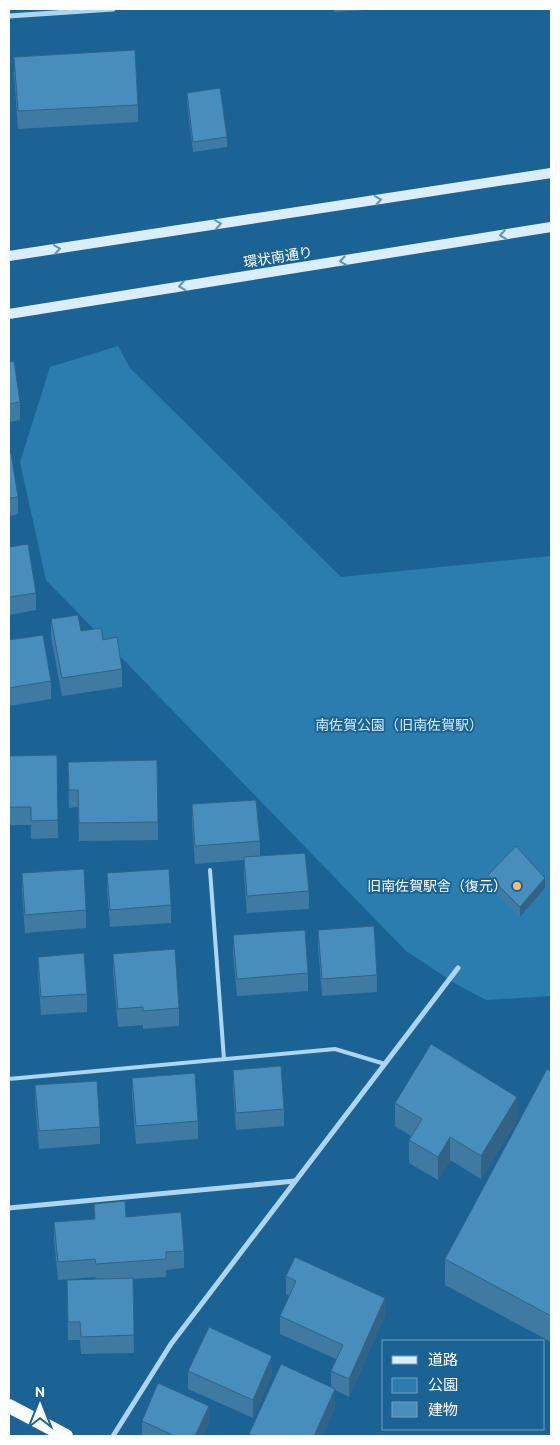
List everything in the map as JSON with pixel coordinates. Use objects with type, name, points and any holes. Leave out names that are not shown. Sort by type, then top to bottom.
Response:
[{"type":"highway","points":[[9,1406],[66,1436]]},
{"type":"main road","points":[[9,256],[551,173]]},
{"type":"main road","name":"環状南通り","points":[[9,314],[551,227]]},
{"type":"street","points":[[9,16],[113,9]]},
{"type":"street","points":[[113,1436],[171,1344],[458,968]]},
{"type":"street","points":[[9,1208],[295,1181]]},
{"type":"lane","points":[[210,870],[224,1059]]},
{"type":"lane","points":[[9,1080],[335,1049],[385,1064]]},
{"type":"green space","name":"南佐賀公園（旧南佐賀駅）","points":[[118,346],[130,368],[341,577],[551,556],[551,996],[486,1000],[456,984],[406,951],[46,580],[20,462],[50,367]]},
{"type":"building","points":[[135,50],[138,105],[18,111],[14,57]]},
{"type":"building","points":[[220,88],[227,137],[193,142],[187,93]]},
{"type":"building","points":[[14,361],[20,402],[9,404],[9,362]]},
{"type":"building","points":[[11,453],[18,497],[9,498],[9,454]]},
{"type":"building","points":[[28,544],[36,593],[9,597],[9,547]]},
{"type":"building","points":[[78,615],[81,631],[101,628],[103,640],[117,637],[122,669],[62,678],[51,619]]},
{"type":"building","points":[[43,635],[51,681],[9,688],[9,640]]},
{"type":"building","points":[[57,755],[58,820],[31,821],[31,807],[9,807],[9,756]]},
{"type":"building","points":[[157,760],[158,822],[79,823],[78,790],[69,790],[68,762]]},
{"type":"building","points":[[256,800],[260,841],[195,846],[192,804]]},
{"type":"building","name":"旧南佐賀駅舎（復元）","points":[[516,846],[545,878],[520,907],[488,875]]},
{"type":"building","points":[[305,853],[309,891],[247,896],[244,857]]},
{"type":"building","points":[[84,869],[86,910],[25,915],[22,873]]},
{"type":"building","points":[[169,869],[171,905],[110,910],[107,873]]},
{"type":"building","points":[[374,926],[377,975],[322,979],[318,930]]},
{"type":"building","points":[[305,930],[308,973],[237,979],[233,935]]},
{"type":"building","points":[[175,949],[179,1008],[143,1011],[143,1007],[118,1009],[113,954]]},
{"type":"building","points":[[84,953],[87,994],[41,997],[38,957]]},
{"type":"building","points":[[431,1044],[517,1097],[481,1156],[450,1137],[438,1157],[409,1140],[422,1119],[395,1103]]},
{"type":"building","points":[[281,1066],[284,1109],[236,1113],[233,1070]]},
{"type":"building","points":[[547,1069],[551,1072],[551,1316],[445,1259]]},
{"type":"building","points":[[195,1073],[198,1121],[136,1126],[132,1078]]},
{"type":"building","points":[[97,1081],[100,1127],[39,1131],[35,1085]]},
{"type":"building","points":[[125,1201],[126,1217],[181,1212],[184,1251],[166,1252],[166,1259],[96,1264],[95,1259],[58,1262],[54,1222],[95,1219],[94,1204]]},
{"type":"building","points":[[295,1257],[385,1298],[349,1379],[331,1371],[343,1345],[280,1316],[296,1281],[286,1276]]},
{"type":"building","points":[[133,1278],[134,1335],[81,1337],[80,1322],[68,1322],[67,1280]]},
{"type":"building","points":[[209,1327],[272,1356],[253,1400],[188,1371]]},
{"type":"building","points":[[281,1364],[335,1389],[314,1436],[253,1436],[249,1434]]},
{"type":"building","points":[[158,1383],[209,1406],[195,1436],[175,1436],[142,1421]]},
{"type":"place","name":"旧南佐賀駅舎（復元）","points":[[517,886]]}]
